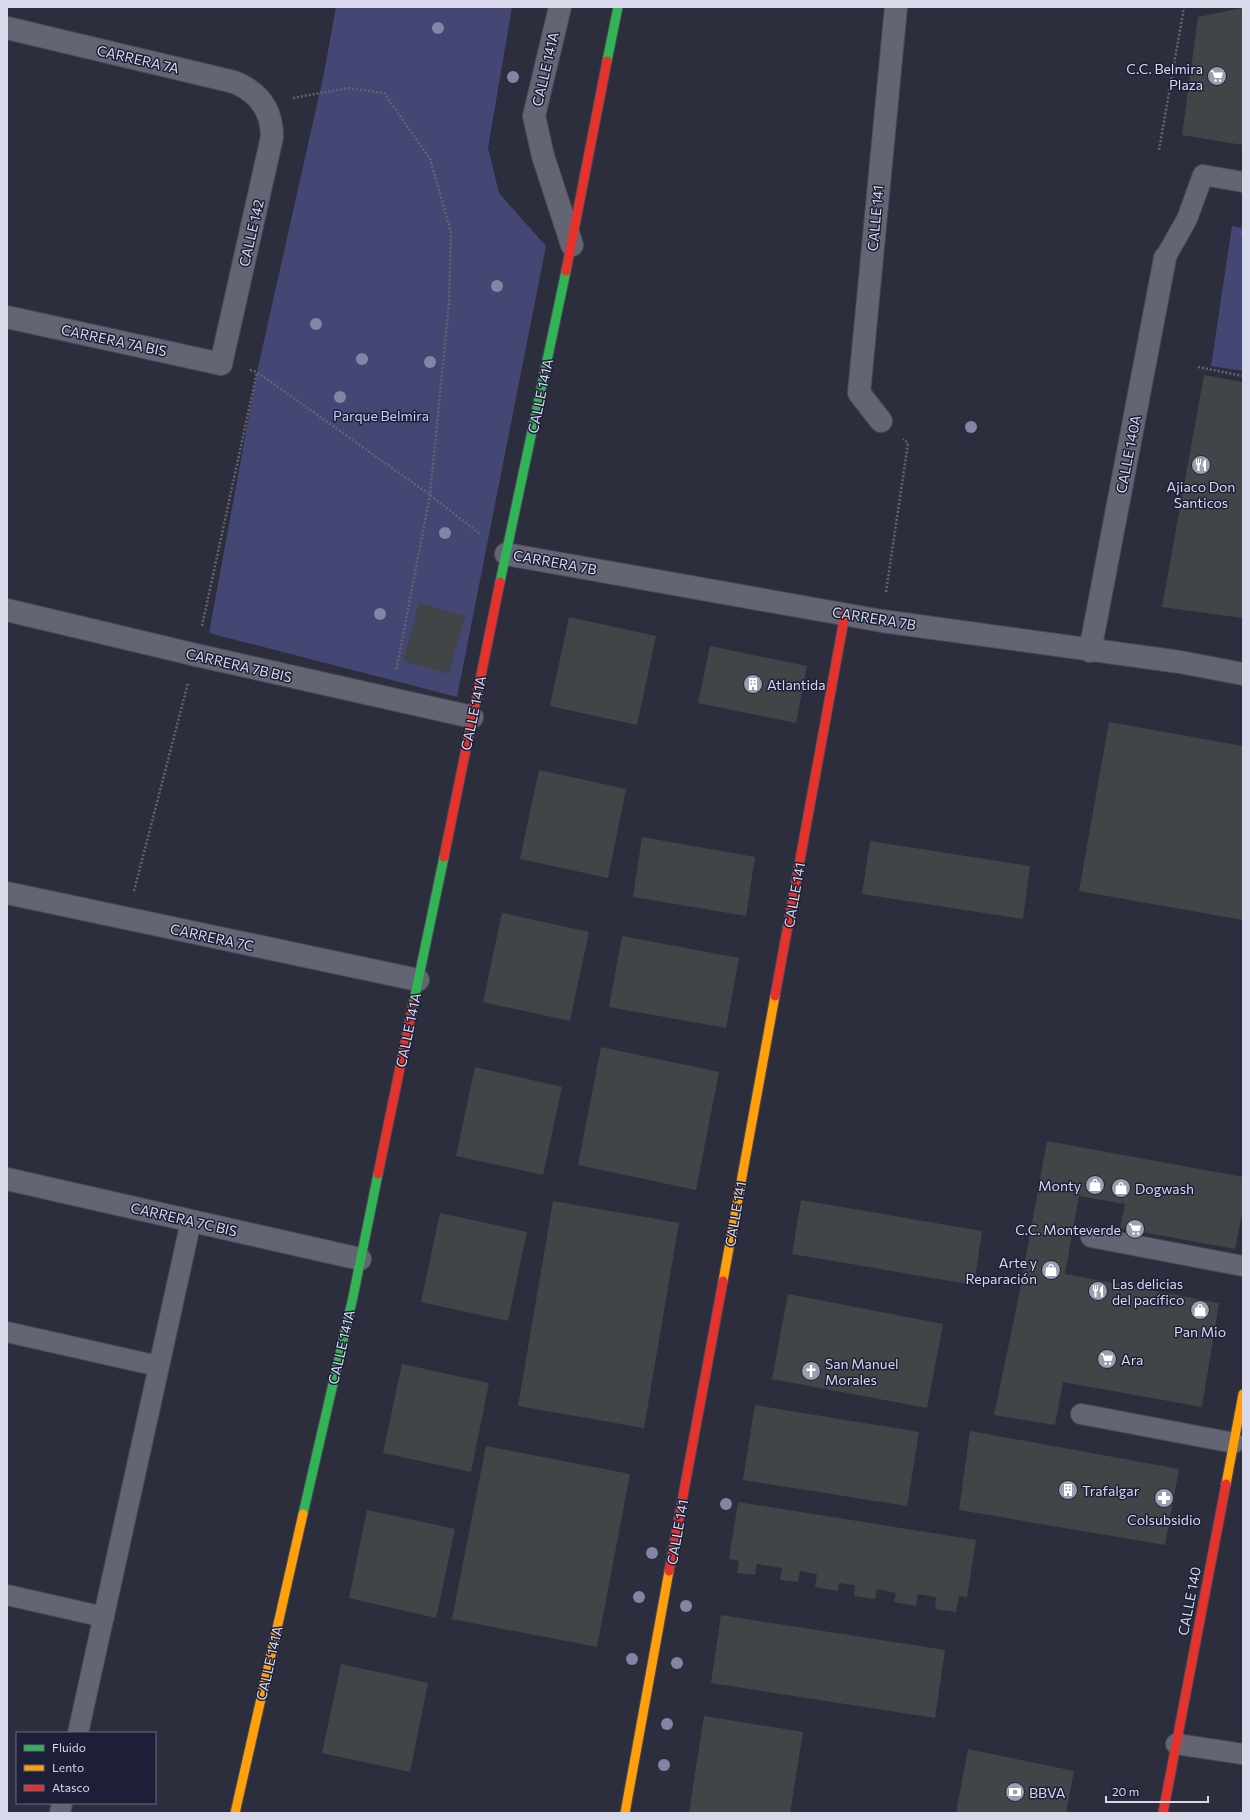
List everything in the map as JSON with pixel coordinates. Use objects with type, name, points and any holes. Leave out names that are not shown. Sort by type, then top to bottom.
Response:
[{"type":"street","name":"CALLE 141A","points":[[560,7],[534,116],[543,156],[572,245]]},
{"type":"street","name":"CALLE 141A","points":[[235,1813],[360,1259],[506,554],[572,245],[618,7]]},
{"type":"street","name":"CALLE 141","points":[[881,421],[859,393],[896,7]]},
{"type":"street","name":"CARRERA 7A","points":[[7,28],[234,82],[245,86],[263,103]]},
{"type":"street","name":"CALLE 142","points":[[221,364],[272,137],[270,119],[263,103]]},
{"type":"street","name":"CALLE 140A","points":[[1090,651],[1165,258]]},
{"type":"street","name":"CARRERA 7A BIS","points":[[7,317],[221,364]]},
{"type":"street","name":"CARRERA 7B","points":[[506,554],[882,621],[1090,651],[1180,662],[1243,674]]},
{"type":"street","name":"CARRERA 7B BIS","points":[[7,610],[472,717]]},
{"type":"street","name":"CALLE 141","points":[[625,1813],[845,614]]},
{"type":"street","name":"CARRERA 7C","points":[[7,893],[418,980]]},
{"type":"street","name":"CARRERA 7C BIS","points":[[7,1179],[360,1259]]},
{"type":"street","name":"CALLE 140","points":[[1163,1813],[1235,1457],[1243,1394]]},
{"type":"lane","points":[[1165,258],[1188,219],[1203,175],[1243,182]]},
{"type":"lane","points":[[78,1732],[191,1221]]},
{"type":"lane","points":[[1091,1238],[1243,1266]]},
{"type":"lane","points":[[7,1332],[158,1366]]},
{"type":"lane","points":[[1081,1414],[1235,1457]]},
{"type":"lane","points":[[7,1595],[104,1617]]},
{"type":"lane","points":[[1176,1744],[1243,1754]]},
{"type":"path","points":[[1159,150],[1184,7]]},
{"type":"path","points":[[263,103],[348,88],[384,93],[430,159],[451,232],[449,303],[430,495],[391,699]]},
{"type":"path","points":[[1242,234],[1243,230]]},
{"type":"path","points":[[1198,367],[1243,376]]},
{"type":"path","points":[[257,372],[430,495],[506,554]]},
{"type":"path","points":[[881,421],[908,443],[882,621]]},
{"type":"green space","name":"Parque Belmira","points":[[336,7],[512,7],[488,148],[499,193],[546,246],[457,697],[209,633],[257,372],[324,73]]},
{"type":"green space","points":[[1232,226],[1243,228],[1243,371],[1211,366]]},
{"type":"building","name":"C.C. Belmira Plaza","points":[[1243,8],[1243,145],[1182,135],[1198,17]]},
{"type":"building","points":[[1204,375],[1243,382],[1243,618],[1162,607]]},
{"type":"building","points":[[419,603],[465,616],[449,674],[403,661]]},
{"type":"building","points":[[569,617],[656,636],[637,725],[550,706]]},
{"type":"building","name":"Atlantida","points":[[710,646],[807,666],[796,723],[698,703]]},
{"type":"building","points":[[1109,722],[1243,746],[1243,920],[1079,891]]},
{"type":"building","points":[[539,770],[626,789],[608,878],[520,859]]},
{"type":"building","points":[[642,837],[755,857],[746,916],[633,897]]},
{"type":"building","points":[[870,841],[1030,866],[1023,919],[862,894]]},
{"type":"building","points":[[502,913],[589,932],[570,1021],[483,1002]]},
{"type":"building","points":[[622,936],[739,958],[726,1028],[609,1007]]},
{"type":"building","points":[[601,1047],[719,1072],[696,1190],[578,1165]]},
{"type":"building","points":[[475,1067],[562,1087],[543,1175],[456,1156]]},
{"type":"building","points":[[1047,1141],[1243,1177],[1243,1209],[1235,1249],[1120,1228],[1125,1204],[1079,1196],[1065,1274],[1219,1303],[1202,1407],[1063,1382],[1055,1425],[994,1415],[1018,1300]]},
{"type":"building","points":[[801,1200],[982,1231],[974,1285],[792,1254]]},
{"type":"building","points":[[553,1201],[679,1223],[644,1428],[518,1406]]},
{"type":"building","points":[[440,1213],[527,1232],[508,1321],[421,1302]]},
{"type":"building","name":"San Manuel Morales","points":[[788,1294],[943,1324],[927,1408],[772,1379]]},
{"type":"building","points":[[402,1364],[489,1383],[471,1472],[383,1453]]},
{"type":"building","points":[[755,1405],[919,1432],[907,1506],[743,1480]]},
{"type":"building","name":"Trafalgar","points":[[970,1431],[1179,1469],[1165,1545],[959,1510]]},
{"type":"building","points":[[486,1446],[630,1474],[597,1647],[452,1619]]},
{"type":"building","points":[[738,1502],[976,1540],[967,1597],[959,1596],[956,1612],[935,1609],[936,1597],[918,1594],[916,1606],[894,1602],[896,1593],[877,1589],[875,1599],[854,1596],[855,1585],[839,1583],[838,1591],[815,1587],[817,1574],[800,1571],[798,1582],[780,1580],[782,1568],[757,1564],[755,1575],[737,1573],[739,1561],[729,1559]]},
{"type":"building","points":[[367,1510],[455,1529],[436,1618],[349,1598]]},
{"type":"building","points":[[721,1615],[945,1650],[935,1718],[711,1683]]},
{"type":"building","points":[[341,1664],[428,1683],[410,1772],[322,1753]]},
{"type":"building","points":[[704,1716],[803,1732],[790,1813],[689,1813]]},
{"type":"building","name":"BBVA","points":[[968,1749],[1074,1771],[1066,1813],[956,1813]]},
{"type":"traffic: fast","points":[[607,61],[618,7]]},
{"type":"traffic: fast","points":[[500,582],[566,271]]},
{"type":"traffic: fast","points":[[413,1005],[444,857]]},
{"type":"traffic: fast","points":[[303,1514],[353,1297],[378,1174]]},
{"type":"traffic: slow","points":[[723,1281],[775,996]]},
{"type":"traffic: slow","points":[[1226,1484],[1243,1394]]},
{"type":"traffic: slow","points":[[235,1813],[303,1514]]},
{"type":"traffic: slow","points":[[625,1813],[669,1571]]},
{"type":"traffic: jam","points":[[566,271],[607,61]]},
{"type":"traffic: jam","points":[[444,857],[500,582]]},
{"type":"traffic: jam","points":[[775,996],[845,614]]},
{"type":"traffic: jam","points":[[378,1174],[413,1005]]},
{"type":"traffic: jam","points":[[669,1571],[723,1281]]},
{"type":"traffic: jam","points":[[1163,1813],[1226,1484]]},
{"type":"place","name":"C.C. Belmira Plaza","points":[[1217,76]]},
{"type":"place","name":"Ajiaco Don Santicos","points":[[1201,465]]},
{"type":"place","name":"Atlantida","points":[[753,684]]},
{"type":"place","name":"Monty","points":[[1095,1185]]},
{"type":"place","name":"Dogwash","points":[[1121,1188]]},
{"type":"place","name":"C.C. Monteverde","points":[[1135,1229]]},
{"type":"place","name":"Arte y Reparación","points":[[1051,1270]]},
{"type":"place","name":"Las delicias del pacífico","points":[[1098,1291]]},
{"type":"place","name":"Pan Mio","points":[[1200,1310]]},
{"type":"place","name":"Ara","points":[[1107,1359]]},
{"type":"place","name":"San Manuel Morales","points":[[811,1371]]},
{"type":"place","name":"Trafalgar","points":[[1068,1490]]},
{"type":"place","name":"Colsubsidio","points":[[1164,1498]]},
{"type":"place","name":"BBVA","points":[[1015,1792]]}]
